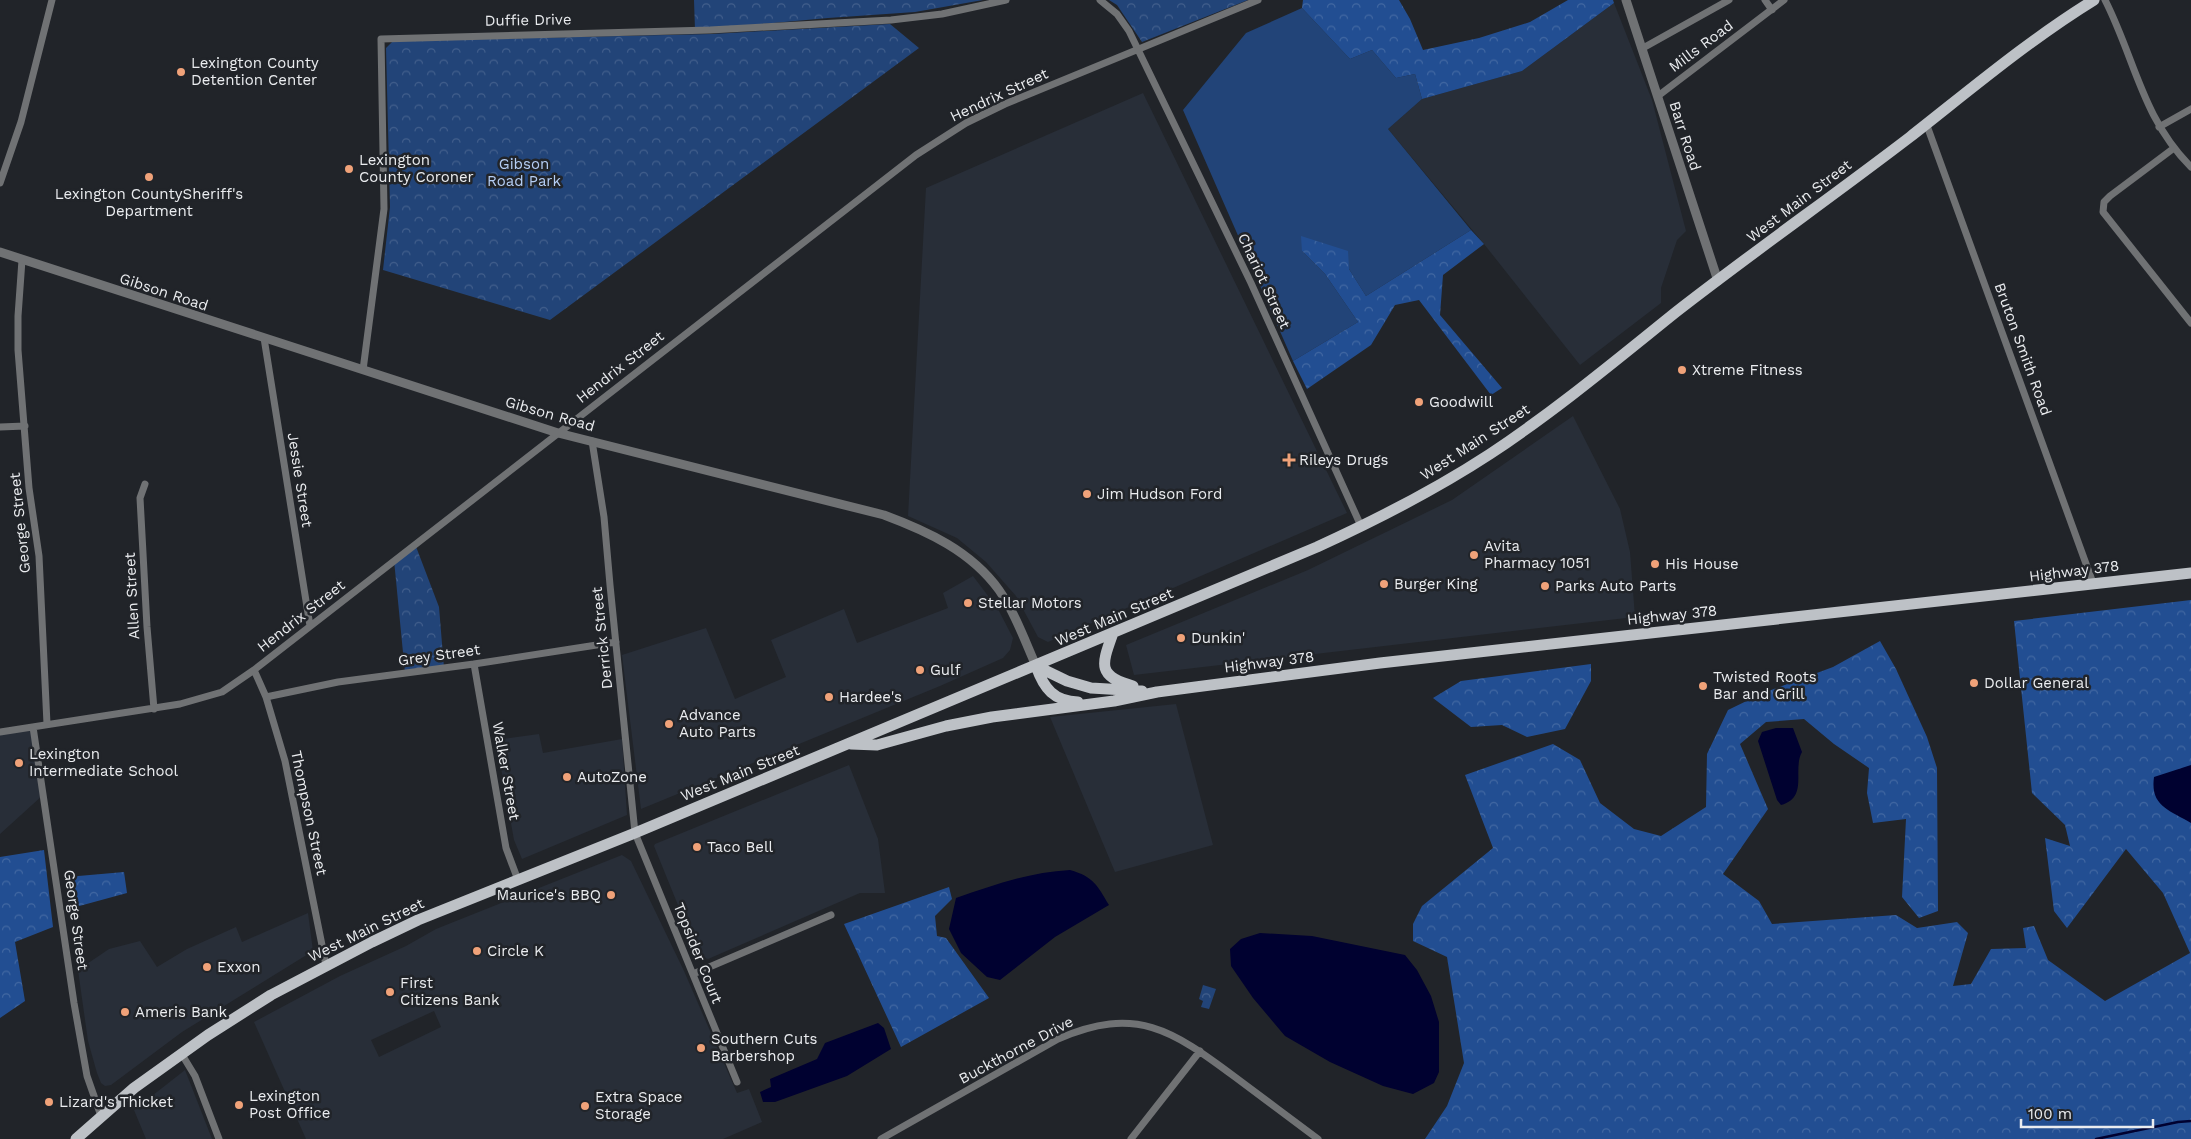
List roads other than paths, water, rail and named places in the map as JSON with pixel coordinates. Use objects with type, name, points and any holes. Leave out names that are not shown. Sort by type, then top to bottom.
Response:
[{"type":"main road","name":"West Main Street","points":[[76,1139],[134,1088],[181,1053],[238,1015],[326,965],[418,920],[635,833],[1317,547],[1446,481],[1490,454],[1570,397],[1718,281],[2035,40],[2094,0]]},
{"type":"main road","name":"Highway 378","points":[[1157,692],[1405,660],[2191,573]]},
{"type":"main road","points":[[1113,633],[1104,657],[1107,673],[1112,679],[1157,692]]},
{"type":"main road","points":[[1036,666],[1067,681],[1091,688],[1157,692]]},
{"type":"main road","points":[[1036,666],[1044,686],[1055,696],[1071,702],[1092,703]]},
{"type":"main road","points":[[849,744],[877,745],[980,719],[1157,692]]},
{"type":"street","points":[[0,183],[21,122],[52,0]]},
{"type":"street","name":"Duffie Drive","points":[[363,370],[384,209],[381,39],[710,30],[891,20],[942,14],[1006,0]]},
{"type":"street","points":[[1100,0],[1116,14],[1129,31],[1138,50]]},
{"type":"street","name":"Hendrix Street","points":[[0,732],[154,709],[212,696],[254,670],[937,140],[989,111],[1258,0]]},
{"type":"street","name":"Barr Road","points":[[1626,0],[1718,281]]},
{"type":"street","points":[[1643,48],[1729,0]]},
{"type":"street","points":[[1765,0],[1772,10]]},
{"type":"street","name":"Mills Road","points":[[1658,96],[1784,0]]},
{"type":"street","points":[[2105,0],[2120,31],[2146,103],[2158,127],[2191,167]]},
{"type":"street","name":"Chariot Street","points":[[1138,50],[1251,283],[1361,526]]},
{"type":"street","points":[[2158,127],[2191,109]]},
{"type":"street","name":"Bruton Smith Road","points":[[1926,124],[2093,584]]},
{"type":"street","points":[[2174,148],[2110,196],[2104,202],[2103,212],[2191,323]]},
{"type":"street","name":"Gibson Road","points":[[0,252],[558,433],[884,515],[938,537],[958,550],[1000,591],[1036,666]]},
{"type":"street","name":"George Street","points":[[22,260],[18,316],[18,350],[31,505],[39,556],[47,724]]},
{"type":"street","name":"Jessie Street","points":[[264,338],[310,626]]},
{"type":"street","points":[[0,427],[24,426]]},
{"type":"street","name":"Derrick Street","points":[[592,441],[604,517],[635,833]]},
{"type":"street","name":"Allen Street","points":[[145,484],[140,498],[146,618],[154,709]]},
{"type":"street","name":"Grey Street","points":[[266,697],[338,682],[474,664],[616,642]]},
{"type":"street","name":"Walker Street","points":[[474,664],[506,848],[518,880]]},
{"type":"street","name":"Thompson Street","points":[[254,670],[266,697],[285,761],[326,965]]},
{"type":"street","name":"George Street","points":[[33,727],[74,1003],[89,1084],[102,1116]]},
{"type":"street","name":"Topsider Court","points":[[635,833],[737,1082]]},
{"type":"street","points":[[692,974],[831,915]]},
{"type":"street","name":"Buckthorne Drive","points":[[882,1139],[1058,1039],[1079,1030],[1104,1024],[1123,1023],[1141,1025],[1173,1034],[1200,1051],[1318,1139]]},
{"type":"street","points":[[1131,1139],[1200,1051]]},
{"type":"street","points":[[181,1053],[195,1076],[219,1139]]},
{"type":"waterway","points":[[2096,1139],[2191,1121]]},
{"type":"place","name":"Lexington County Detention Center","points":[[181,72]]},
{"type":"place","name":"Lexington County Coroner","points":[[349,169]]},
{"type":"place","name":"Lexington CountySheriff's Department","points":[[149,177]]},
{"type":"place","name":"Xtreme Fitness","points":[[1682,370]]},
{"type":"place","name":"Goodwill","points":[[1419,402]]},
{"type":"place","name":"Rileys Drugs","points":[[1289,460]]},
{"type":"place","name":"Jim Hudson Ford","points":[[1087,494]]},
{"type":"place","name":"Avita Pharmacy 1051","points":[[1474,555]]},
{"type":"place","name":"His House","points":[[1655,564]]},
{"type":"place","name":"Burger King","points":[[1384,584]]},
{"type":"place","name":"Parks Auto Parts","points":[[1545,586]]},
{"type":"place","name":"Stellar Motors","points":[[968,603]]},
{"type":"place","name":"Dunkin'","points":[[1181,638]]},
{"type":"place","name":"Gulf","points":[[920,670]]},
{"type":"place","name":"Dollar General","points":[[1974,683]]},
{"type":"place","name":"Twisted Roots Bar and Grill","points":[[1703,686]]},
{"type":"place","name":"Hardee's","points":[[829,697]]},
{"type":"place","name":"Advance Auto Parts","points":[[669,724]]},
{"type":"place","name":"Lexington Intermediate School","points":[[19,763]]},
{"type":"place","name":"AutoZone","points":[[567,777]]},
{"type":"place","name":"Taco Bell","points":[[697,847]]},
{"type":"place","name":"Maurice's BBQ","points":[[611,895]]},
{"type":"place","name":"Circle K","points":[[477,951]]},
{"type":"place","name":"Exxon","points":[[207,967]]},
{"type":"place","name":"First Citizens Bank","points":[[390,992]]},
{"type":"place","name":"Ameris Bank","points":[[125,1012]]},
{"type":"place","name":"Southern Cuts Barbershop","points":[[701,1048]]},
{"type":"place","name":"Lizard's Thicket","points":[[49,1102]]},
{"type":"place","name":"Lexington Post Office","points":[[239,1105]]},
{"type":"place","name":"Extra Space Storage","points":[[585,1106]]},
{"type":"park label","name":"Gibson Road Park","points":[[524,172]]}]
